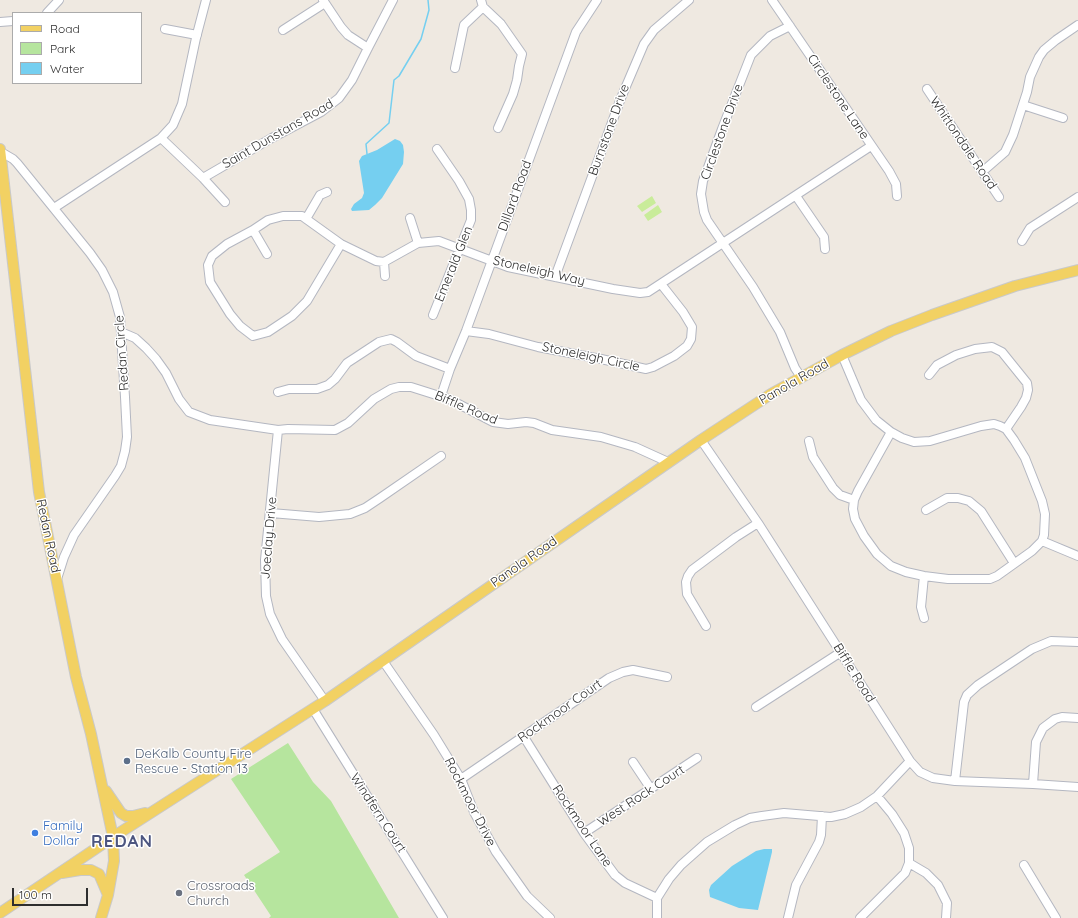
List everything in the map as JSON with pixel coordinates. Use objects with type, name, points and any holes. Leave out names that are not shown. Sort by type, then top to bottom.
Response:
[{"type":"main road","name":"Redan Road","points":[[0,150],[38,485],[76,677],[113,837],[114,861],[108,895],[101,918]]},
{"type":"main road","name":"Panola Road","points":[[0,913],[113,837],[325,701],[668,462],[801,376],[891,332],[932,315],[1015,286],[1078,270]]},
{"type":"main road","points":[[102,787],[121,813],[126,816],[139,815],[160,807]]},
{"type":"main road","points":[[58,873],[91,870],[98,874],[108,895]]},
{"type":"street","points":[[48,12],[59,0]]},
{"type":"street","points":[[54,208],[161,138],[173,125],[180,112],[206,0]]},
{"type":"street","name":"Saint Dunstans Road","points":[[203,178],[270,139],[321,112],[334,103],[352,80],[394,0]]},
{"type":"street","name":"Dillard Road","points":[[441,396],[576,32],[597,0]]},
{"type":"street","name":"Burnstone Drive","points":[[555,277],[621,98],[644,44],[654,30],[689,0]]},
{"type":"street","name":"Circlestone Lane","points":[[772,0],[896,184],[897,196]]},
{"type":"street","points":[[283,30],[324,1],[348,35],[368,48]]},
{"type":"street","points":[[455,68],[464,25],[482,4],[502,24],[522,54],[513,94],[498,128]]},
{"type":"street","points":[[0,22],[12,21]]},
{"type":"street","points":[[982,172],[1005,152],[1014,135],[1030,77],[1039,57],[1044,50],[1056,40],[1078,25]]},
{"type":"street","name":"Circlestone Drive","points":[[790,26],[770,36],[751,55],[703,181],[701,194],[707,220],[722,244],[753,287],[780,332],[795,368],[801,376]]},
{"type":"street","points":[[165,29],[197,35]]},
{"type":"street","name":"Whittondale Road","points":[[927,89],[999,197]]},
{"type":"street","points":[[1023,105],[1063,118]]},
{"type":"street","points":[[161,138],[203,178],[225,202]]},
{"type":"street","name":"Stoneleigh Way","points":[[384,262],[418,243],[439,241],[508,267],[640,293],[648,292],[870,146]]},
{"type":"street","name":"Emerald Glen","points":[[433,315],[471,220],[469,199],[459,181],[437,149]]},
{"type":"street","name":"Redan Circle","points":[[0,150],[17,163],[102,270],[117,302],[121,332],[127,437],[126,451],[121,466],[115,476],[74,536],[64,557],[57,579]]},
{"type":"street","points":[[306,219],[320,195],[327,192]]},
{"type":"street","points":[[796,196],[824,237],[825,249]]},
{"type":"street","points":[[1022,241],[1030,228],[1078,197]]},
{"type":"street","points":[[341,244],[307,301],[292,316],[268,332],[252,336],[240,326],[230,314],[210,282],[208,266],[212,256],[227,244],[268,220],[283,216],[302,216],[341,244],[376,261],[384,262],[385,276]]},
{"type":"street","points":[[410,218],[418,243]]},
{"type":"street","points":[[253,230],[267,254]]},
{"type":"street","name":"Stoneleigh Circle","points":[[466,331],[489,334],[538,347],[601,358],[646,369],[674,356],[687,346],[691,339],[692,327],[683,312],[661,284]]},
{"type":"street","name":"Biffle Road","points":[[121,332],[135,338],[156,359],[166,373],[179,399],[189,412],[210,420],[278,430],[335,430],[348,423],[374,399],[391,389],[411,387],[458,402],[493,422],[508,424],[526,422],[534,423],[552,430],[601,437],[635,447],[668,462]]},
{"type":"street","points":[[278,392],[289,389],[317,389],[328,385],[335,379],[347,363],[379,342],[391,339],[416,356],[450,369]]},
{"type":"street","points":[[929,375],[937,365],[956,355],[974,349],[992,347],[1002,352],[1027,383],[1028,390],[1022,407],[1006,430]]},
{"type":"street","points":[[842,355],[861,400],[876,420],[891,432],[908,440],[914,442],[930,441],[981,426],[994,424],[1006,430],[1025,458],[1042,501],[1045,514],[1044,535],[1042,541],[1032,551],[997,576],[990,579],[948,579],[924,576],[906,572],[891,566],[877,554],[864,536],[855,519],[853,509],[854,500],[891,432]]},
{"type":"street","name":"Joeclay Drive","points":[[278,430],[271,513],[265,560],[264,580],[266,596],[270,614],[282,639],[325,701]]},
{"type":"street","name":"Biffle Road","points":[[701,440],[758,523],[910,761],[920,772],[933,778],[956,781],[1078,787]]},
{"type":"street","points":[[809,441],[813,457],[833,488],[840,495],[854,500]]},
{"type":"street","points":[[271,513],[319,517],[350,514],[365,508],[441,456]]},
{"type":"street","points":[[926,510],[947,498],[958,498],[969,501],[981,511],[1014,563]]},
{"type":"street","points":[[706,626],[687,594],[686,582],[688,576],[692,570],[723,546],[758,523]]},
{"type":"street","points":[[1042,541],[1078,556]]},
{"type":"street","points":[[924,576],[921,607],[924,618]]},
{"type":"street","points":[[956,781],[964,702],[967,695],[978,685],[1032,649],[1051,641],[1078,642]]},
{"type":"street","points":[[756,707],[841,652]]},
{"type":"street","name":"Rockmoor Drive","points":[[383,661],[434,735],[462,779],[474,812],[496,852],[527,896],[550,918]]},
{"type":"street","name":"Rockmoor Court","points":[[462,779],[609,678],[633,670],[667,677]]},
{"type":"street","name":"Windfern Court","points":[[313,709],[443,918]]},
{"type":"street","points":[[1033,784],[1036,742],[1043,728],[1055,719],[1062,717],[1078,718]]},
{"type":"street","name":"Rockmoor Lane","points":[[524,737],[584,833],[615,875],[625,883],[657,898]]},
{"type":"street","name":"West Rock Court","points":[[584,833],[697,758]]},
{"type":"street","points":[[657,918],[657,898],[669,879],[694,852],[707,842],[750,818],[784,813],[822,816],[845,814],[861,807],[877,796],[910,761]]},
{"type":"street","points":[[633,762],[651,789]]},
{"type":"street","points":[[860,918],[905,873],[909,863],[909,848],[904,833],[892,814],[877,796]]},
{"type":"street","points":[[788,918],[796,885],[819,842],[822,816]]},
{"type":"street","points":[[909,863],[926,873],[938,885],[947,903],[946,918]]},
{"type":"street","points":[[1024,865],[1056,918]]},
{"type":"green space","points":[[652,196],[656,203],[642,212],[637,206]]},
{"type":"green space","points":[[658,205],[662,212],[648,221],[644,215]]},
{"type":"green space","points":[[288,743],[313,782],[331,801],[399,918],[269,918],[271,916],[244,875],[280,852],[231,779]]},
{"type":"water","points":[[395,139],[400,141],[403,145],[403,164],[382,198],[375,205],[369,210],[352,211],[351,209],[354,204],[362,198],[364,193],[359,161],[362,156],[377,150]]},
{"type":"water","points":[[772,849],[772,852],[758,910],[739,908],[710,897],[709,890],[711,885],[732,866],[756,851]]},
{"type":"waterway","points":[[367,154],[366,144],[389,123],[394,80],[399,76],[421,39],[429,10],[428,0]]},
{"type":"place","name":"DeKalb County Fire Rescue - Station 13","points":[[127,761]]},
{"type":"place","name":"Family Dollar","points":[[35,833]]},
{"type":"place","name":"Crossroads Church","points":[[179,893]]},
{"type":"district","name":"REDAN","points":[[122,842]]}]
